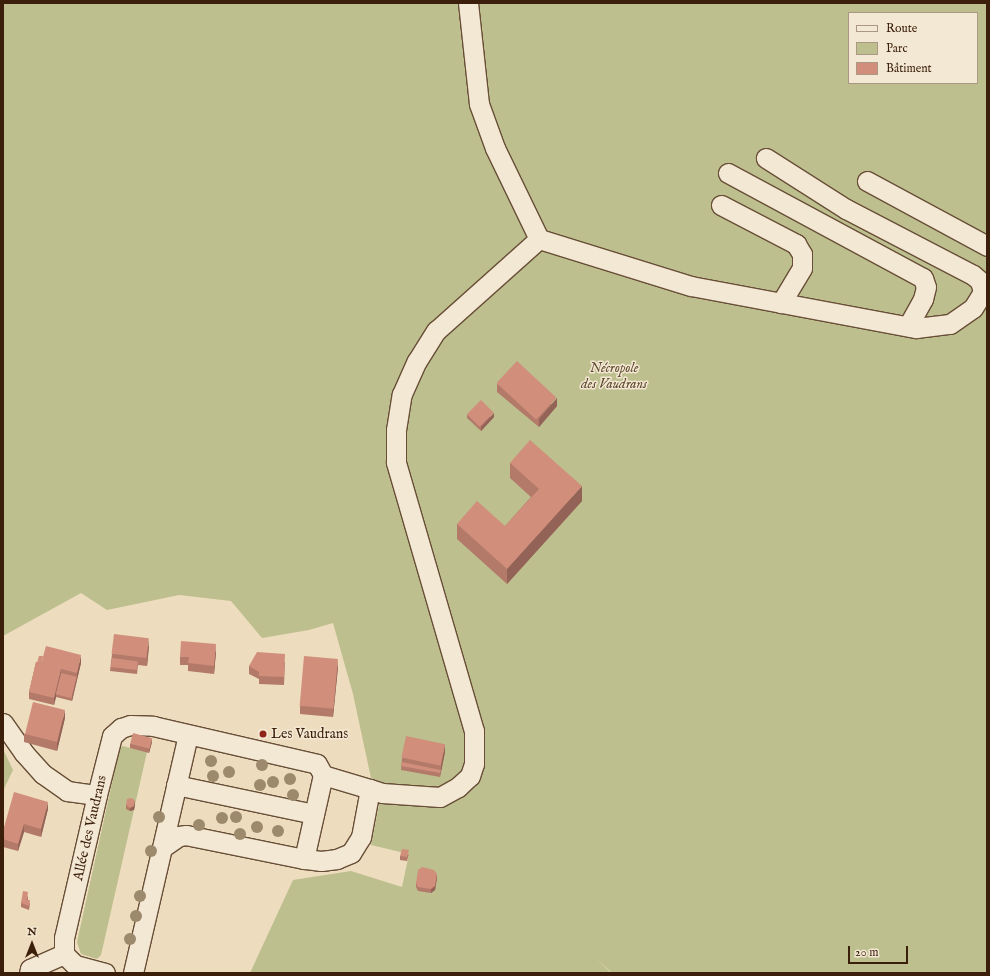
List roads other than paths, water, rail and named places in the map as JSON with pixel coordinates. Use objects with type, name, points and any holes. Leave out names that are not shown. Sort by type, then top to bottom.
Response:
[{"type":"street","points":[[468,3],[479,104],[495,148],[539,239],[691,286],[916,328],[950,324],[973,308],[985,290],[980,281],[973,275],[846,209],[766,158]]},
{"type":"street","points":[[728,173],[923,278],[926,287],[923,299],[908,326]]},
{"type":"street","points":[[868,181],[987,246]]},
{"type":"street","points":[[721,204],[796,244],[802,254],[802,268],[781,303]]},
{"type":"street","points":[[304,859],[323,775],[382,792],[440,797],[458,786],[470,776],[474,764],[474,731],[396,462],[396,430],[402,394],[417,361],[436,331],[539,239]]},
{"type":"street","points":[[3,723],[24,753],[43,774],[67,791],[97,796]]},
{"type":"street","name":"Allée des Vaudrans","points":[[64,954],[64,938],[112,736],[121,728],[130,725],[153,726],[317,764],[323,775]]},
{"type":"street","points":[[133,973],[188,735]]},
{"type":"street","points":[[176,785],[314,814]]},
{"type":"street","points":[[162,848],[179,836],[186,835],[304,859],[321,861],[337,859],[351,853],[361,837],[370,789]]},
{"type":"street","points":[[28,973],[30,969],[64,954],[75,965],[106,973]]},
{"type":"place","name":"Les Vaudrans","points":[[263,734]]},
{"type":"park label","name":"Nécropole des Vaudrans","points":[[614,376]]}]
